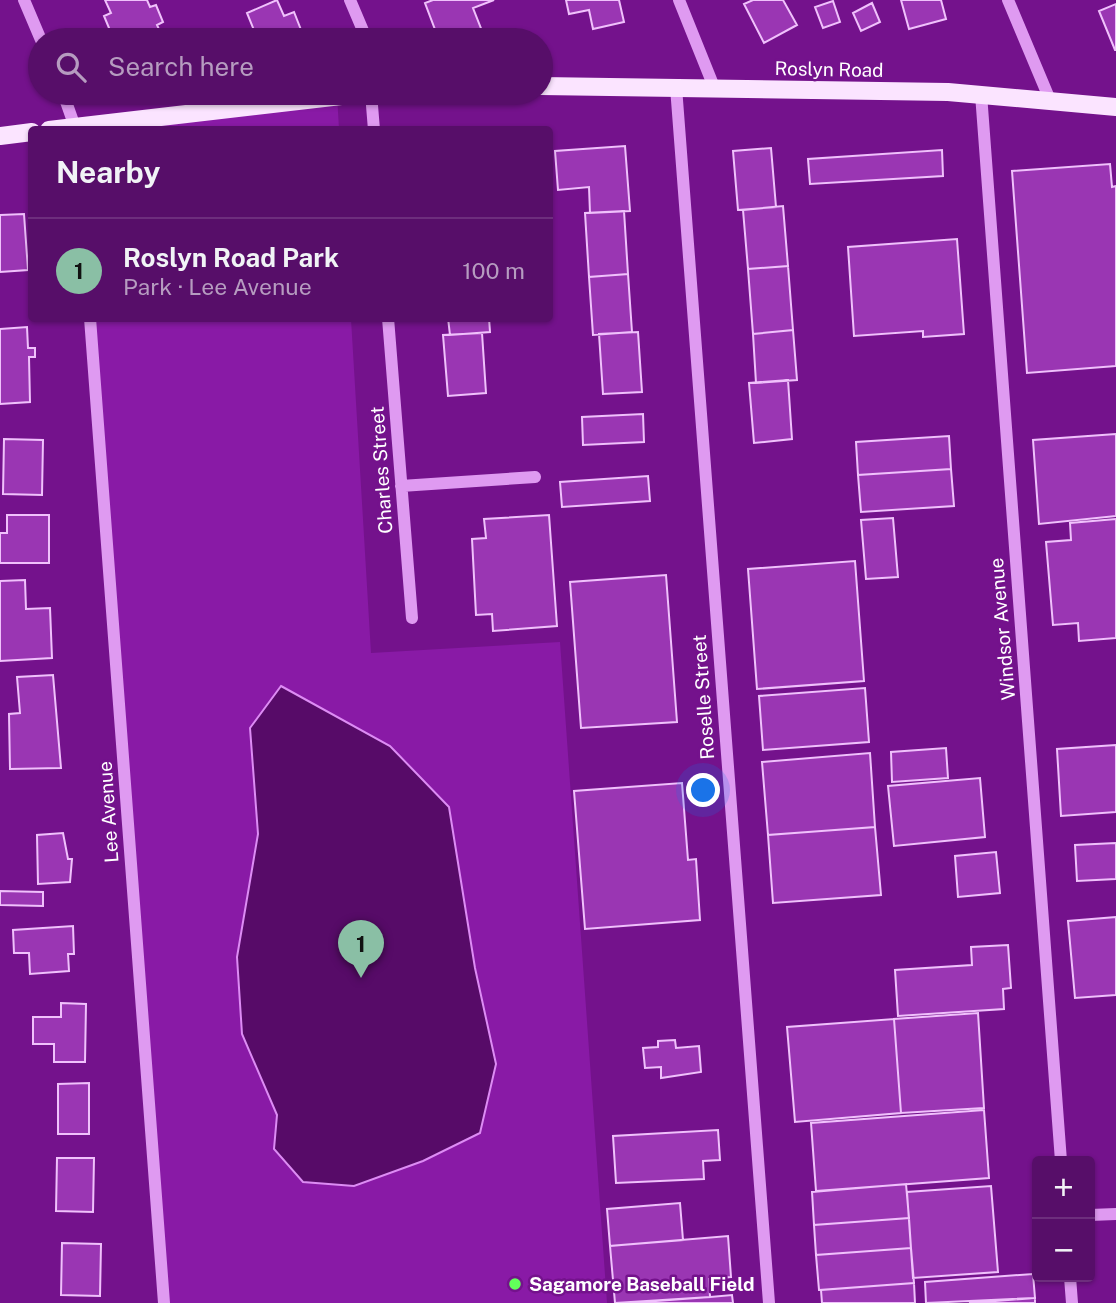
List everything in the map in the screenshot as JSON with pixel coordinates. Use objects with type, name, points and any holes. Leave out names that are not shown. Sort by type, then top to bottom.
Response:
[{"type":"main road","name":"Roslyn Road","points":[[553,86],[981,94],[1116,107]]},
{"type":"main road","points":[[93,126],[269,105]]},
{"type":"main road","points":[[0,136],[28,132]]},
{"type":"street","points":[[24,0],[36,28]]},
{"type":"street","points":[[350,0],[362,28]]},
{"type":"street","points":[[679,0],[714,88]]},
{"type":"street","points":[[1008,0],[1050,100]]},
{"type":"street","name":"Roselle Street","points":[[677,87],[769,1303]]},
{"type":"street","name":"Windsor Avenue","points":[[981,94],[1061,1156]]},
{"type":"street","points":[[67,105],[75,126]]},
{"type":"street","points":[[371,105],[373,126]]},
{"type":"street","name":"Lee Avenue","points":[[90,322],[163,1303]]},
{"type":"street","name":"Charles Street","points":[[388,322],[412,618]]},
{"type":"street","points":[[401,486],[535,477]]},
{"type":"street","points":[[1095,1215],[1116,1214]]},
{"type":"street","points":[[1070,1282],[1072,1303]]},
{"type":"shaded area","points":[[263,105],[338,105],[339,126],[107,126]]},
{"type":"shaded area","points":[[89,322],[351,322],[371,653],[560,642],[607,1303],[163,1303]]},
{"type":"shaded area","points":[[281,686],[390,746],[449,807],[475,968],[496,1064],[480,1133],[423,1161],[354,1186],[303,1182],[274,1149],[277,1115],[242,1034],[237,957],[258,834],[250,728]]},
{"type":"building","points":[[105,0],[147,0],[150,7],[156,5],[163,22],[157,25],[158,28],[109,28],[104,16],[111,13]]},
{"type":"building","points":[[277,0],[284,16],[294,12],[300,28],[253,28],[247,13]]},
{"type":"building","points":[[433,0],[494,0],[473,8],[481,28],[434,28],[425,3]]},
{"type":"building","points":[[566,0],[619,0],[624,22],[593,29],[589,10],[569,14]]},
{"type":"building","points":[[753,0],[783,0],[797,25],[764,43],[744,4]]},
{"type":"building","points":[[901,0],[941,0],[946,19],[909,29]]},
{"type":"building","points":[[833,1],[840,22],[823,28],[815,7]]},
{"type":"building","points":[[872,3],[880,22],[861,31],[853,13]]},
{"type":"building","points":[[1116,4],[1116,50],[1115,50],[1099,11]]},
{"type":"building","points":[[625,146],[630,211],[590,213],[589,187],[558,190],[555,151]]},
{"type":"building","points":[[771,148],[776,207],[738,210],[733,151]]},
{"type":"building","points":[[942,150],[943,176],[810,184],[808,159]]},
{"type":"building","points":[[1110,164],[1112,187],[1116,186],[1116,366],[1027,373],[1012,171]]},
{"type":"building","points":[[783,206],[788,266],[748,269],[743,210]]},
{"type":"building","points":[[624,211],[628,274],[589,277],[585,213]]},
{"type":"building","points":[[24,214],[28,270],[0,272],[0,215]]},
{"type":"building","points":[[957,239],[964,334],[923,337],[923,331],[854,336],[848,247]]},
{"type":"building","points":[[788,266],[793,330],[753,334],[748,269]]},
{"type":"building","points":[[628,274],[632,332],[593,335],[589,277]]},
{"type":"building","points":[[448,322],[489,322],[490,332],[450,335]]},
{"type":"building","points":[[27,327],[28,348],[35,348],[35,357],[29,357],[30,402],[0,404],[0,329]]},
{"type":"building","points":[[793,330],[797,380],[756,383],[753,334]]},
{"type":"building","points":[[638,332],[642,392],[603,394],[599,334]]},
{"type":"building","points":[[482,333],[486,393],[448,396],[443,335]]},
{"type":"building","points":[[788,380],[792,439],[754,443],[749,383]]},
{"type":"building","points":[[643,414],[644,442],[583,445],[582,417]]},
{"type":"building","points":[[1116,434],[1116,516],[1039,524],[1033,440]]},
{"type":"building","points":[[949,436],[951,469],[858,475],[856,442]]},
{"type":"building","points":[[4,439],[43,440],[42,495],[3,494]]},
{"type":"building","points":[[951,469],[954,506],[861,512],[858,475]]},
{"type":"building","points":[[648,476],[650,501],[562,507],[560,482]]},
{"type":"building","points":[[7,515],[49,515],[49,563],[0,563],[0,533],[7,533]]},
{"type":"building","points":[[549,515],[557,626],[493,631],[492,614],[476,615],[472,539],[486,538],[484,519]]},
{"type":"building","points":[[893,518],[898,577],[866,579],[861,520]]},
{"type":"building","points":[[1116,519],[1116,638],[1079,641],[1078,623],[1053,625],[1046,542],[1071,540],[1070,523]]},
{"type":"building","points":[[855,561],[864,681],[757,689],[748,569]]},
{"type":"building","points":[[666,575],[677,722],[581,728],[570,582]]},
{"type":"building","points":[[25,580],[26,609],[50,608],[52,658],[0,661],[0,581]]},
{"type":"building","points":[[53,675],[61,768],[10,769],[9,714],[20,713],[17,677]]},
{"type":"building","points":[[865,688],[869,742],[763,750],[759,696]]},
{"type":"building","points":[[1116,745],[1116,812],[1061,816],[1057,749]]},
{"type":"building","points":[[946,748],[948,778],[892,782],[891,752]]},
{"type":"building","points":[[870,753],[875,827],[768,835],[762,762]]},
{"type":"building","points":[[980,778],[985,837],[894,846],[888,786]]},
{"type":"building","points":[[682,783],[688,860],[696,859],[700,920],[585,929],[574,791]]},
{"type":"building","points":[[875,827],[881,895],[773,903],[768,835]]},
{"type":"building","points":[[63,833],[68,859],[72,859],[70,882],[38,884],[37,835]]},
{"type":"building","points":[[1116,843],[1116,879],[1077,881],[1075,845]]},
{"type":"building","points":[[996,852],[1000,893],[958,897],[955,856]]},
{"type":"building","points":[[0,891],[43,892],[43,906],[0,905]]},
{"type":"building","points":[[1116,917],[1116,995],[1075,998],[1068,921]]},
{"type":"building","points":[[73,926],[74,954],[68,954],[69,971],[30,974],[29,953],[14,953],[13,930]]},
{"type":"building","points":[[1008,945],[1011,988],[1003,989],[1004,1009],[898,1016],[895,970],[972,965],[971,947]]},
{"type":"building","points":[[61,1003],[86,1004],[85,1062],[54,1062],[54,1044],[33,1044],[33,1017],[61,1017]]},
{"type":"building","points":[[978,1013],[984,1108],[901,1113],[894,1019]]},
{"type":"building","points":[[894,1019],[901,1113],[795,1122],[787,1027]]},
{"type":"building","points":[[675,1040],[676,1048],[699,1046],[701,1072],[661,1078],[661,1067],[645,1068],[643,1048],[658,1047],[658,1041]]},
{"type":"building","points":[[89,1083],[89,1134],[58,1134],[58,1084]]},
{"type":"building","points":[[984,1110],[989,1178],[816,1191],[811,1123]]},
{"type":"building","points":[[718,1130],[720,1160],[703,1161],[704,1179],[616,1183],[613,1136]]},
{"type":"building","points":[[57,1158],[94,1158],[93,1212],[56,1211]]},
{"type":"building","points":[[906,1184],[909,1218],[814,1225],[812,1192]]},
{"type":"building","points":[[991,1186],[998,1272],[913,1278],[907,1192]]},
{"type":"building","points":[[680,1203],[683,1240],[610,1246],[607,1209]]},
{"type":"building","points":[[909,1218],[911,1248],[816,1255],[814,1225]]},
{"type":"building","points":[[728,1236],[731,1277],[709,1279],[710,1297],[615,1303],[610,1246]]},
{"type":"building","points":[[62,1243],[101,1244],[100,1296],[61,1295]]},
{"type":"building","points":[[911,1248],[914,1283],[819,1290],[816,1255]]},
{"type":"building","points":[[1032,1274],[1035,1298],[926,1303],[925,1282]]},
{"type":"building","points":[[914,1283],[915,1303],[822,1303],[821,1290]]},
{"type":"building","points":[[732,1295],[733,1303],[629,1303],[710,1297]]},
{"type":"building","points":[[1035,1298],[1035,1303],[969,1303]]},
{"type":"place","name":"Roslyn Road Park","points":[[361,978]]},
{"type":"place","name":"Sagamore Baseball Field","points":[[515,1284]]}]
